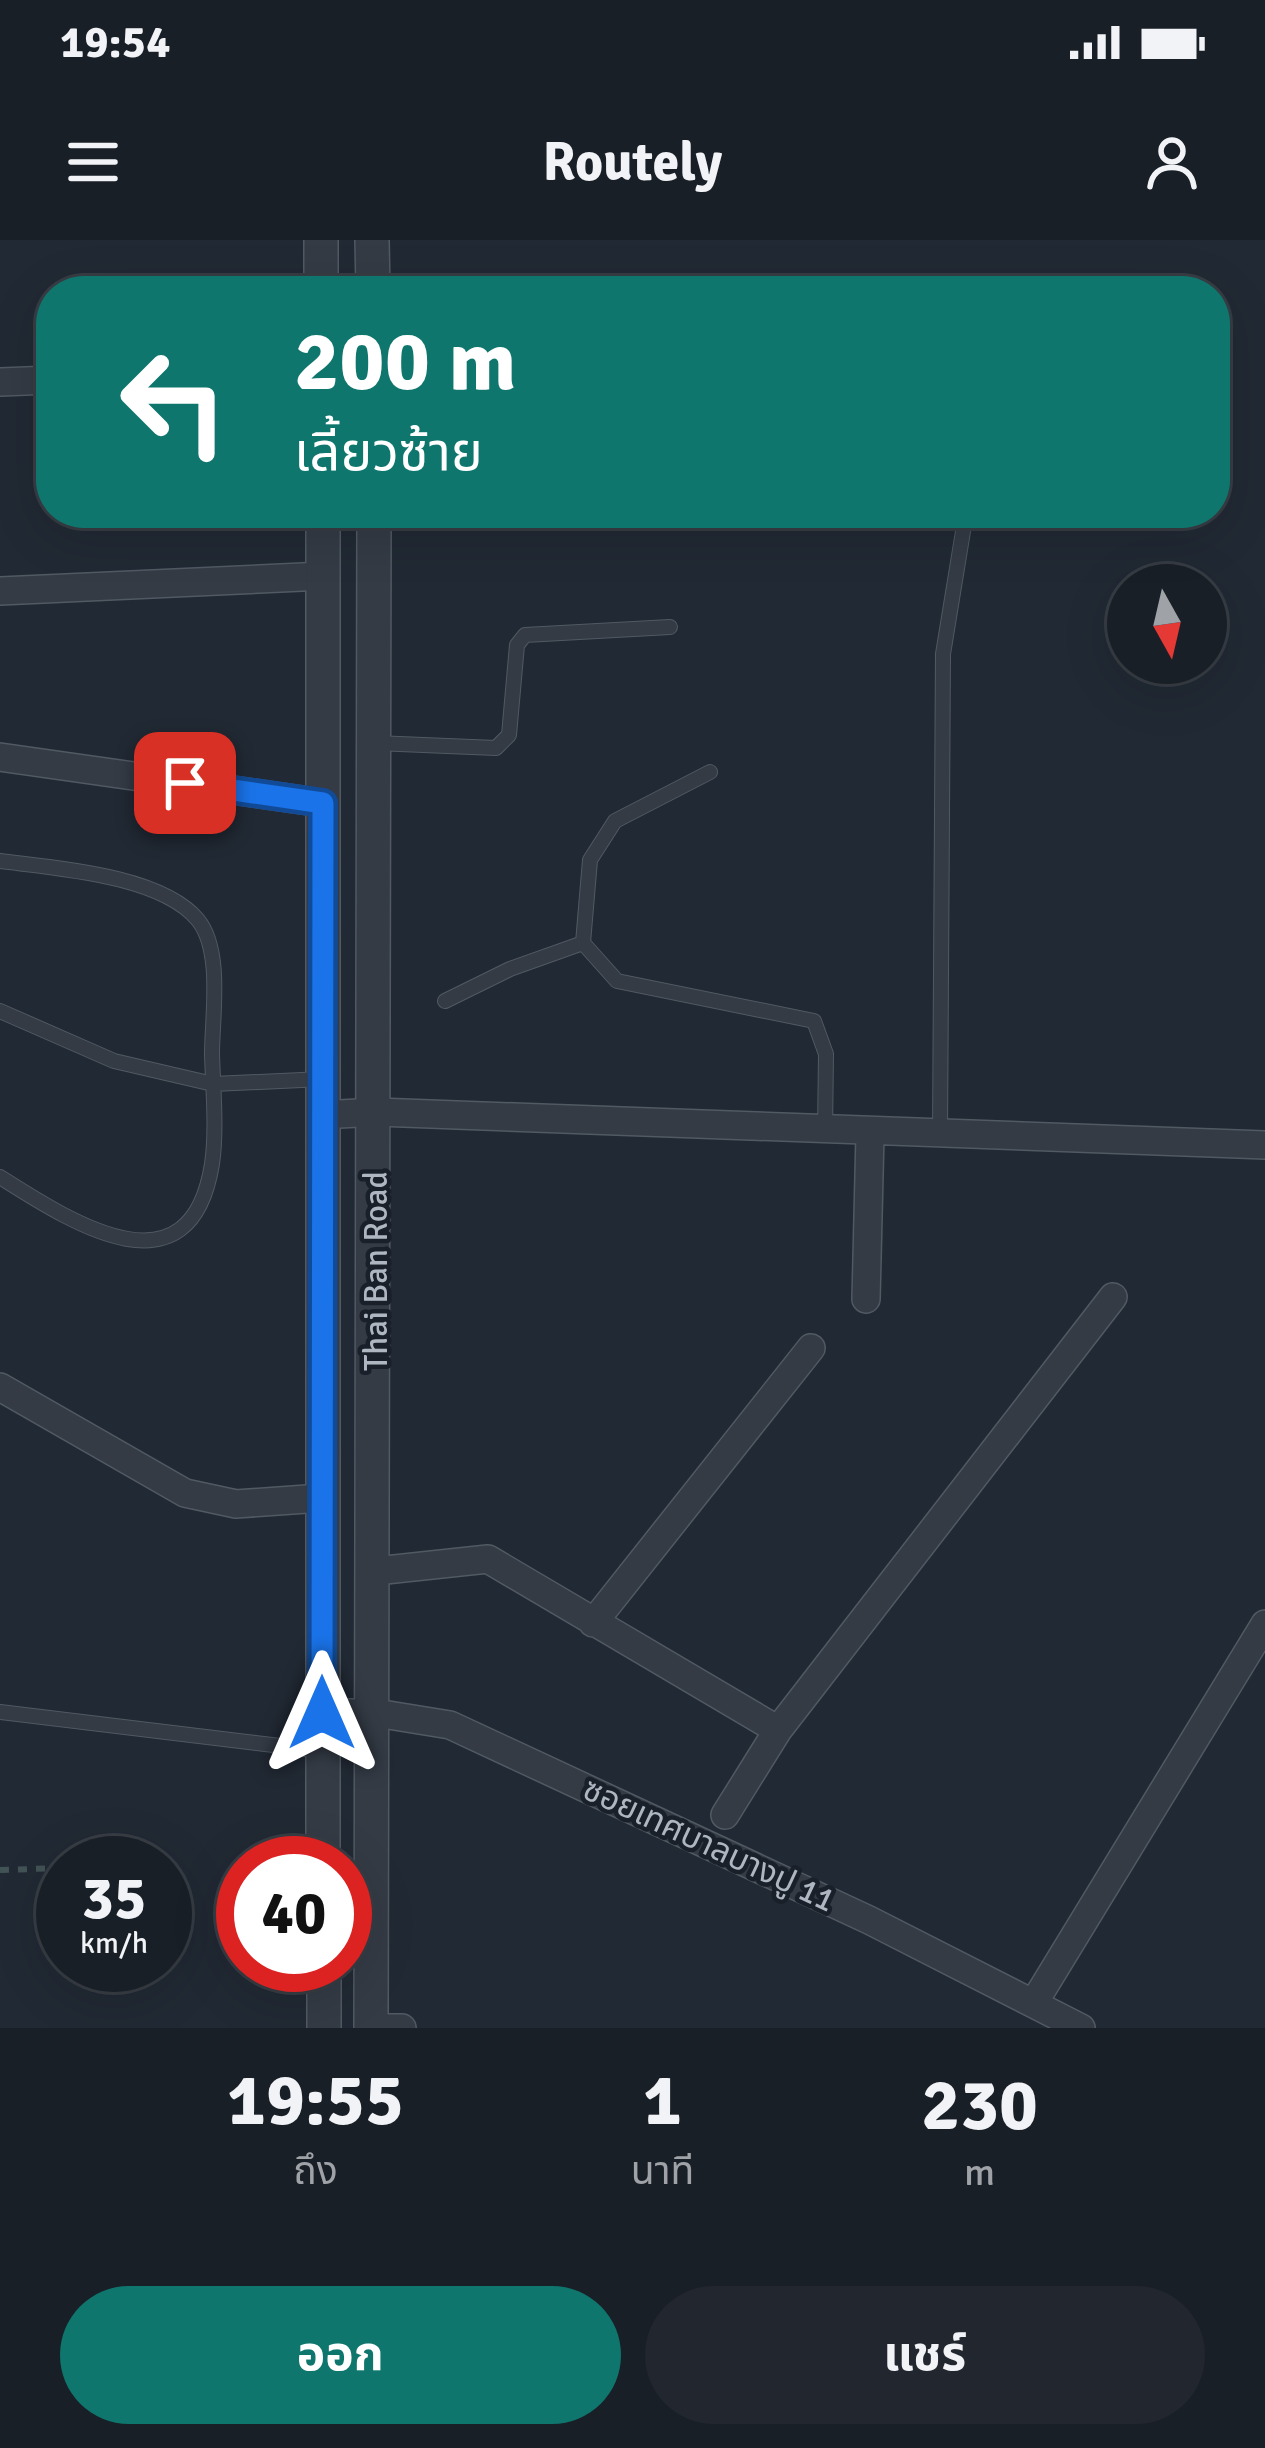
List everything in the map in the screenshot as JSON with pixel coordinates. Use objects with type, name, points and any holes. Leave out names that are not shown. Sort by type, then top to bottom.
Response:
[{"type":"street","points":[[321,240],[321,276]]},
{"type":"street","points":[[372,240],[373,276]]},
{"type":"street","points":[[0,382],[36,381]]},
{"type":"street","name":"Thai Ban Road","points":[[323,528],[323,1836]]},
{"type":"street","name":"Thai Ban Road","points":[[371,2028],[376,1713],[374,528]]},
{"type":"street","points":[[0,591],[324,576]]},
{"type":"street","points":[[0,757],[323,803]]},
{"type":"street","points":[[321,1115],[377,1112],[870,1134],[1265,1145]]},
{"type":"street","points":[[866,1300],[870,1134]]},
{"type":"street","points":[[725,1815],[778,1730],[1113,1297]]},
{"type":"street","points":[[593,1623],[811,1348]]},
{"type":"street","points":[[0,1388],[185,1492],[236,1504],[322,1498]]},
{"type":"street","points":[[376,1570],[488,1559],[778,1730]]},
{"type":"street","points":[[1034,2001],[1265,1624]]},
{"type":"street","name":"ซอยเทศบาลบางปู 11","points":[[322,1713],[376,1713],[450,1725],[1034,2001],[1081,2028]]},
{"type":"street","points":[[324,1992],[324,2028]]},
{"type":"street","points":[[371,2028],[402,2028]]},
{"type":"lane","points":[[940,1133],[944,654],[964,528]]},
{"type":"lane","points":[[375,743],[496,748],[509,735],[517,645],[525,635],[670,627]]},
{"type":"lane","points":[[710,772],[615,821],[590,860],[584,943],[617,981],[814,1021],[826,1054],[825,1132]]},
{"type":"lane","points":[[0,861],[159,891],[198,920],[210,946],[213,1084],[212,1165],[193,1219],[176,1234],[151,1242],[110,1238],[0,1178]]},
{"type":"lane","points":[[445,1001],[510,969],[584,943]]},
{"type":"lane","points":[[0,1011],[114,1061],[213,1084],[323,1079]]},
{"type":"lane","points":[[0,1712],[322,1751]]},
{"type":"path","points":[[0,1870],[36,1869]]},
{"type":"route","points":[[185,783],[323,803],[322,1713]]}]
